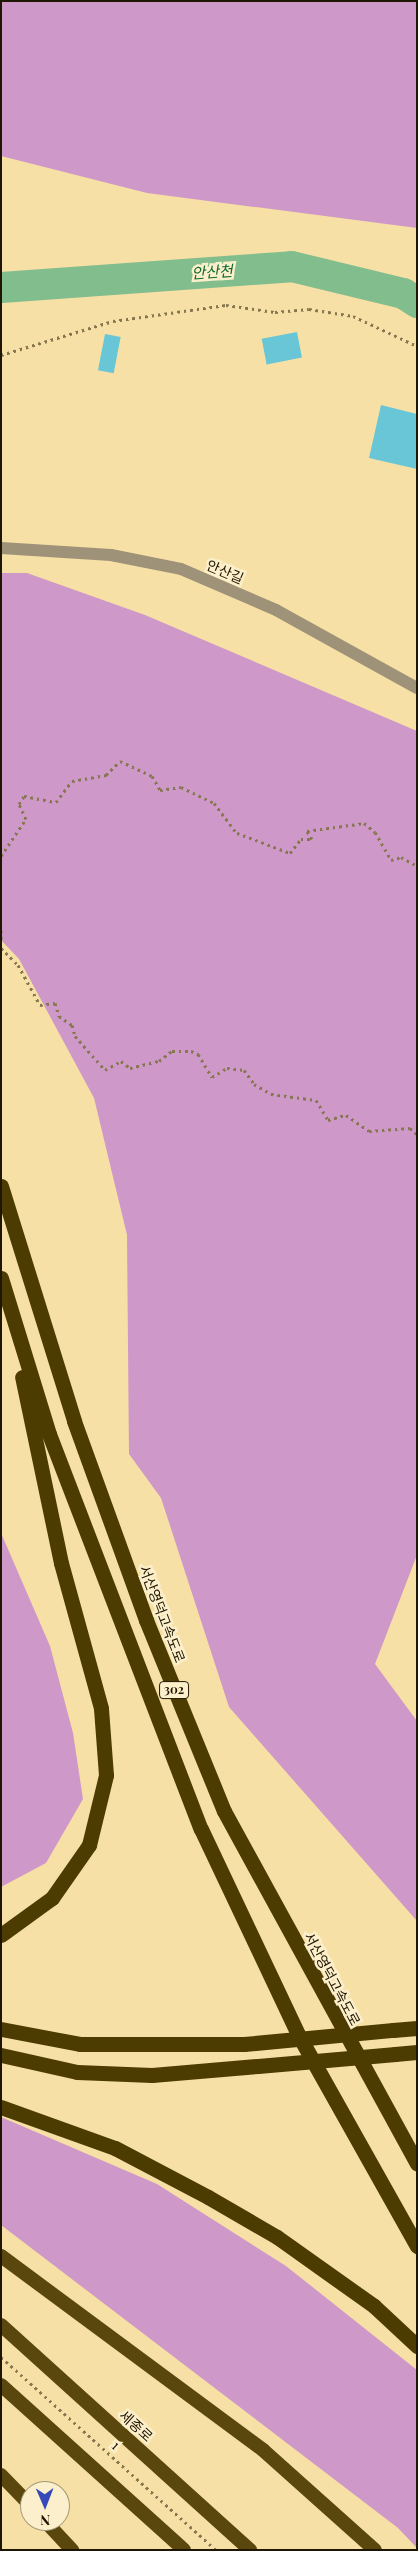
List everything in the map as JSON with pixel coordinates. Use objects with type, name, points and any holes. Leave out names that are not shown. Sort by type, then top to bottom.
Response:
[{"type":"highway","name":"서산영덕고속도로","points":[[1,1186],[77,1430],[146,1620],[224,1811],[417,2164]]},
{"type":"highway","points":[[1,1935],[52,1898],[89,1845],[106,1775],[101,1708],[61,1563],[2,1281]]},
{"type":"highway","name":"302","points":[[2,1281],[52,1443],[201,1829],[299,2036],[417,2246]]},
{"type":"highway","points":[[1,2029],[80,2044],[167,2048],[244,2044],[417,2028]]},
{"type":"highway","points":[[1,2055],[77,2072],[152,2075],[417,2052]]},
{"type":"highway","points":[[1,2107],[115,2148],[208,2197],[334,2277],[374,2306],[417,2346]]},
{"type":"highway","points":[[1,2256],[263,2450],[375,2550]]},
{"type":"highway","name":"세종로","points":[[1,2325],[250,2550]]},
{"type":"highway","points":[[1,2385],[184,2550]]},
{"type":"highway","points":[[1,2475],[20,2495]]},
{"type":"highway","points":[[54,2531],[72,2550]]},
{"type":"street","name":"안산길","points":[[1,548],[111,555],[180,569],[276,610],[417,688]]},
{"type":"path","points":[[1,355],[113,321],[226,305],[275,312],[309,309],[353,316],[417,346]]},
{"type":"path","points":[[1,856],[26,819],[19,804],[24,796],[56,802],[72,781],[106,775],[120,761],[152,776],[160,790],[181,787],[214,803],[236,833],[290,853],[301,839],[312,839],[307,831],[364,823],[375,832],[392,860],[401,856],[417,866]]},
{"type":"path","points":[[1,930],[1,940]]},
{"type":"path","points":[[1,948],[18,965],[40,1005],[55,1003],[59,1016],[72,1025],[75,1036],[105,1070],[121,1060],[130,1068],[159,1061],[172,1051],[191,1051],[198,1054],[212,1076],[227,1068],[244,1070],[254,1084],[271,1094],[316,1100],[328,1120],[346,1115],[368,1131],[410,1128],[417,1134]]},
{"type":"path","name":"1","points":[[1,2358],[216,2550]]},
{"type":"shaded area","points":[[1,1],[417,1],[417,228],[147,193],[1,156]]},
{"type":"shaded area","points":[[1,573],[27,573],[145,615],[417,731],[417,1555],[375,1664],[417,1721],[417,1921],[229,1707],[161,1498],[129,1454],[127,1235],[94,1098],[19,959],[1,940]]},
{"type":"shaded area","points":[[1,1533],[50,1646],[73,1733],[83,1799],[46,1863],[1,1887]]},
{"type":"shaded area","points":[[1,2117],[157,2184],[286,2266],[417,2370],[417,2548],[398,2528],[1,2225]]},
{"type":"building","points":[[297,332],[302,358],[267,364],[262,339]]},
{"type":"building","points":[[105,334],[121,337],[114,373],[98,370]]},
{"type":"building","points":[[381,405],[417,414],[417,469],[369,458]]},
{"type":"waterway","name":"안산천","points":[[1,287],[291,266],[403,293],[417,302]]}]
